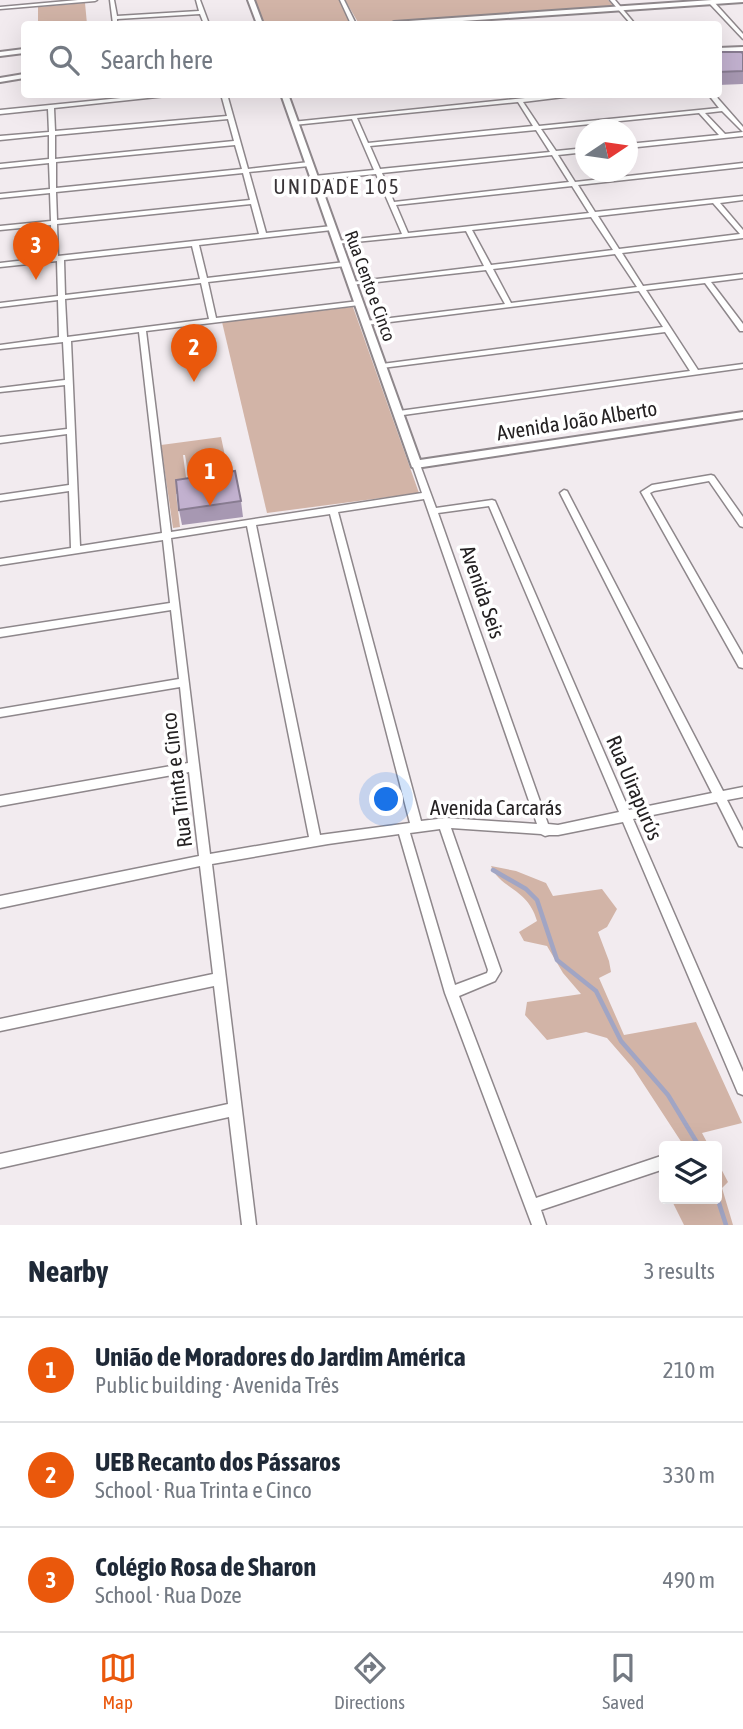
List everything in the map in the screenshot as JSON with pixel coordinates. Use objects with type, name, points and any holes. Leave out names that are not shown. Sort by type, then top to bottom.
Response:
[{"type":"main road","points":[[484,21],[743,0]]},
{"type":"main road","points":[[722,50],[743,49]]},
{"type":"main road","points":[[0,54],[21,51]]},
{"type":"main road","points":[[0,79],[21,76]]},
{"type":"street","points":[[0,8],[95,0]]},
{"type":"street","points":[[112,0],[115,21],[202,12]]},
{"type":"street","points":[[198,0],[205,21]]},
{"type":"street","points":[[251,0],[259,21]]},
{"type":"street","points":[[342,0],[353,21]]},
{"type":"street","points":[[612,0],[631,21]]},
{"type":"street","points":[[712,3],[743,37]]},
{"type":"street","points":[[722,25],[731,24]]},
{"type":"street","points":[[0,112],[142,98]]},
{"type":"street","points":[[225,98],[263,236]]},
{"type":"street","name":"Rua Cento e Cinco","points":[[285,98],[382,366]]},
{"type":"street","points":[[465,98],[470,106]]},
{"type":"street","points":[[294,122],[548,98]]},
{"type":"street","points":[[638,145],[743,132],[713,98]]},
{"type":"street","points":[[520,101],[644,289],[695,372]]},
{"type":"street","points":[[51,107],[54,223],[69,382],[76,550]]},
{"type":"street","points":[[366,145],[723,109]]},
{"type":"street","points":[[700,111],[723,136]]},
{"type":"street","points":[[730,116],[743,115]]},
{"type":"street","points":[[0,138],[230,117]]},
{"type":"street","points":[[354,117],[406,236]]},
{"type":"street","points":[[0,166],[237,143]]},
{"type":"street","points":[[314,178],[575,151]]},
{"type":"street","points":[[0,196],[309,164]]},
{"type":"street","points":[[392,204],[743,165]]},
{"type":"street","points":[[337,243],[743,198]]},
{"type":"street","points":[[715,201],[743,235]]},
{"type":"street","points":[[0,228],[254,202]]},
{"type":"street","points":[[0,265],[332,228]]},
{"type":"street","points":[[468,229],[509,305]]},
{"type":"street","points":[[352,284],[743,235]]},
{"type":"street","points":[[195,243],[213,321]]},
{"type":"street","points":[[0,305],[345,264]]},
{"type":"street","points":[[366,323],[743,276]]},
{"type":"street","points":[[707,281],[740,320],[743,329]]},
{"type":"street","points":[[0,347],[359,303]]},
{"type":"street","points":[[382,366],[668,329]]},
{"type":"street","name":"Rua Trinta e Cinco","points":[[142,330],[249,1225]]},
{"type":"street","name":"Avenida Seis","points":[[382,366],[545,831]]},
{"type":"street","points":[[399,414],[743,366]]},
{"type":"street","points":[[0,390],[69,382]]},
{"type":"street","name":"Avenida João Alberto","points":[[416,464],[743,415]]},
{"type":"street","points":[[0,440],[71,430]]},
{"type":"street","points":[[743,524],[716,481],[708,478],[646,490],[645,494],[743,664]]},
{"type":"street","points":[[0,498],[73,487]]},
{"type":"street","points":[[564,493],[743,842]]},
{"type":"street","points":[[0,562],[428,495]]},
{"type":"street","name":"Rua Uirapurύs","points":[[433,511],[492,503],[743,1088]]},
{"type":"street","points":[[333,510],[417,827]]},
{"type":"street","points":[[251,523],[316,841]]},
{"type":"street","points":[[0,633],[176,606]]},
{"type":"street","points":[[0,713],[185,682]]},
{"type":"street","points":[[0,801],[195,766]]},
{"type":"street","name":"Avenida Carcarás","points":[[0,902],[206,860],[316,841],[444,824],[545,831],[743,792]]},
{"type":"street","points":[[444,824],[495,971],[491,977],[451,993]]},
{"type":"street","points":[[402,829],[451,993],[539,1225]]},
{"type":"street","points":[[0,1025],[220,979]]},
{"type":"street","points":[[0,1161],[236,1109]]},
{"type":"street","points":[[532,1206],[659,1164]]},
{"type":"shaded area","points":[[254,0],[339,0],[350,21],[261,21]]},
{"type":"shaded area","points":[[345,0],[608,0],[616,9],[410,21],[357,21]]},
{"type":"shaded area","points":[[85,3],[87,21],[38,21],[38,7]]},
{"type":"shaded area","points":[[353,307],[419,493],[267,513],[222,322]]},
{"type":"shaded area","points":[[221,437],[231,484],[191,490],[183,455],[188,492],[176,494],[180,527],[173,528],[161,445]]},
{"type":"shaded area","points":[[491,866],[516,871],[546,883],[553,896],[602,889],[617,909],[607,927],[598,932],[611,972],[599,978],[624,1035],[696,1022],[742,1123],[702,1133],[706,1141],[681,1141],[633,1068],[607,1038],[586,1032],[547,1040],[525,1015],[527,1002],[581,994],[563,973],[547,946],[524,941],[519,932],[537,921],[533,910],[521,895],[495,874]]},
{"type":"shaded area","points":[[722,1171],[728,1182],[722,1188]]},
{"type":"shaded area","points":[[722,1188],[733,1225],[684,1225],[674,1204],[722,1204]]},
{"type":"building","points":[[722,52],[743,53],[743,71],[722,72]]},
{"type":"building","points":[[235,471],[241,501],[179,510],[176,480]]},
{"type":"waterway","points":[[493,870],[526,889],[537,900],[557,960],[596,991],[621,1041],[668,1095],[696,1141]]},
{"type":"waterway","points":[[719,1204],[726,1225]]},
{"type":"place","name":"Colégio Rosa de Sharon","points":[[36,280]]},
{"type":"place","name":"UEB Recanto dos Pássaros","points":[[194,382]]},
{"type":"place","name":"União de Moradores do Jardim América","points":[[210,506]]},
{"type":"district","name":"UNIDADE 105","points":[[337,187]]}]
